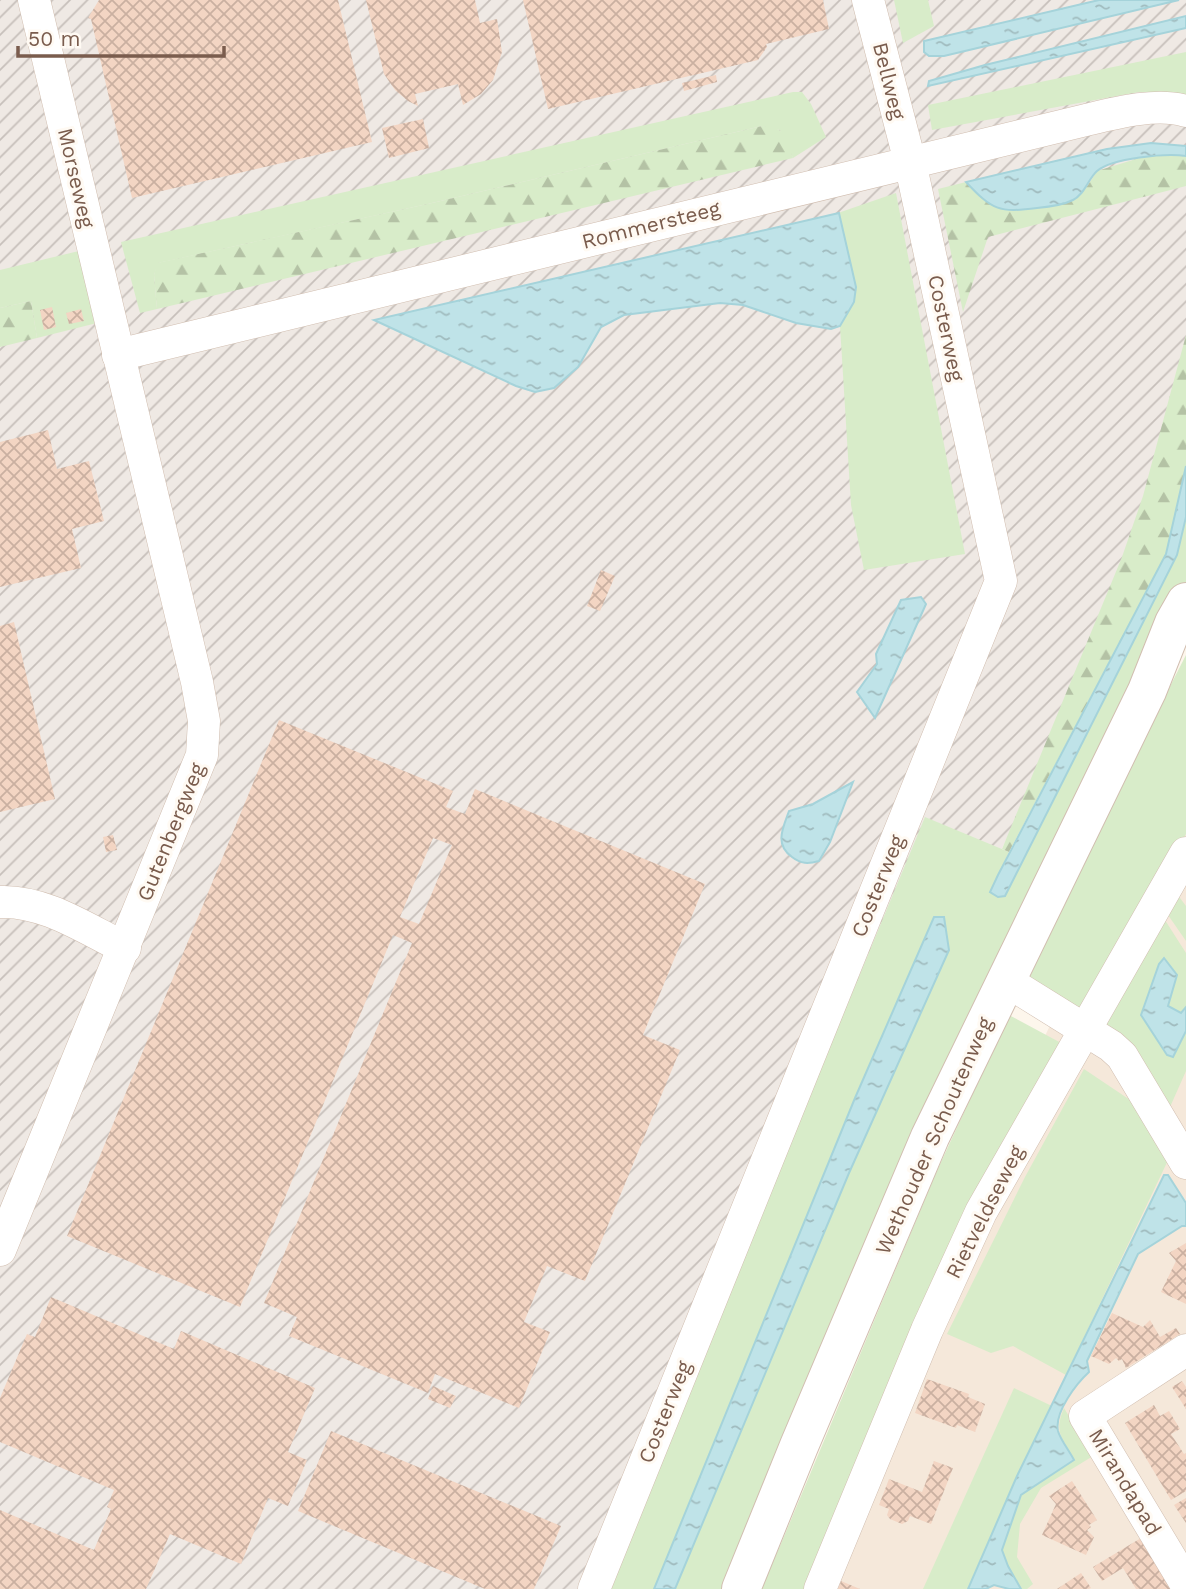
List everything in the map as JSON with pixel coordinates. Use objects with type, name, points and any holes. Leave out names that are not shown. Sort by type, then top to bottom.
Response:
[{"type":"street","name":"Morseweg","points":[[34,0],[118,355]]},
{"type":"street","name":"Bellweg","points":[[868,0],[910,162]]},
{"type":"street","name":"Rommersteeg","points":[[118,355],[1128,111],[1177,108],[1186,111]]},
{"type":"street","name":"Costerweg","points":[[594,1589],[1001,581],[910,162]]},
{"type":"street","name":"Gutenbergweg","points":[[0,1251],[202,755],[204,721],[197,682],[118,355]]},
{"type":"street","name":"Wethouder Schoutenweg","points":[[741,1589],[930,1137],[1147,691],[1174,623],[1186,602]]},
{"type":"street","name":"Wethouder Schoutenweg","points":[[1147,691],[1186,640]]},
{"type":"street","name":"Rietveldseweg","points":[[820,1589],[927,1330],[981,1212],[1186,853]]},
{"type":"street","points":[[0,902],[18,901],[46,910],[125,948]]},
{"type":"street","points":[[1005,980],[1085,1029],[1122,1056],[1186,1163]]},
{"type":"street","name":"Mirandapad","points":[[1186,1350],[1085,1416],[1186,1584]]},
{"type":"shaded area","points":[[0,0],[1186,0],[1186,460],[997,859],[682,1589],[0,1589]]},
{"type":"shaded area","points":[[1186,742],[1186,1589],[791,1589],[867,1407]]},
{"type":"green space","points":[[894,0],[928,0],[934,26],[903,43]]},
{"type":"green space","points":[[1186,52],[1186,98],[1139,92],[932,130],[928,105]]},
{"type":"green space","points":[[802,92],[811,104],[826,137],[793,158],[780,130],[762,126],[158,263],[154,275],[157,309],[140,313],[121,242]]},
{"type":"green space","points":[[762,126],[776,128],[784,134],[793,158],[157,309],[154,275],[157,263],[432,203]]},
{"type":"green space","points":[[1149,155],[1186,156],[1186,186],[988,237],[963,312],[938,189],[966,182],[985,199],[1002,208],[1021,210],[1050,207],[1077,197],[1097,171]]},
{"type":"green space","points":[[896,193],[965,554],[864,570],[851,505],[840,326],[856,290],[838,213]]},
{"type":"green space","points":[[83,250],[105,321],[37,338],[31,301],[0,308],[0,270]]},
{"type":"green space","points":[[31,301],[37,338],[0,347],[0,308]]},
{"type":"green space","points":[[1186,335],[1186,466],[1166,554],[1009,852],[1002,849],[1122,557],[1143,496]]},
{"type":"green space","points":[[1186,517],[1186,584],[730,1589],[608,1589],[925,817],[1009,852],[990,892],[1005,896],[1177,555]]},
{"type":"green space","points":[[1186,655],[1186,834],[1078,1018],[1021,988],[1101,821]]},
{"type":"green space","points":[[1177,894],[1186,906],[1186,941],[1168,915]]},
{"type":"green space","points":[[1163,917],[1186,953],[1186,1007],[1182,1013],[1168,1006],[1177,975],[1164,958],[1159,964],[1141,1015],[1173,1057],[1186,1031],[1186,1071],[1170,1107],[1100,1024]]},
{"type":"green space","points":[[1009,1015],[1063,1044],[805,1589],[759,1589],[780,1546],[935,1175]]},
{"type":"green space","points":[[1084,1069],[1142,1108],[1171,1154],[1066,1375],[1013,1346],[991,1353],[947,1334],[1025,1177]]},
{"type":"green space","points":[[1014,1388],[1052,1406],[970,1589],[923,1589]]},
{"type":"green space","points":[[1064,1408],[1093,1456],[1041,1488],[1020,1524],[1017,1557],[1033,1584],[1027,1589],[1021,1589],[1002,1551],[1021,1495],[1074,1460],[1059,1430]]},
{"type":"water","points":[[1099,0],[1179,0],[944,56],[929,56],[924,52],[924,41]]},
{"type":"water","points":[[1186,16],[1186,28],[928,86],[929,81],[985,65]]},
{"type":"water","points":[[1151,143],[1186,146],[1186,156],[1140,158],[1104,166],[1094,174],[1077,197],[1055,206],[1014,210],[997,207],[983,199],[966,182],[1107,149]]},
{"type":"water","points":[[839,213],[856,287],[854,302],[840,326],[831,329],[796,323],[743,305],[720,303],[624,315],[601,327],[578,367],[554,388],[535,392],[516,386],[374,320]]},
{"type":"water","points":[[1186,466],[1186,517],[1177,555],[1005,896],[998,897],[990,892],[998,875],[1166,554]]},
{"type":"water","points":[[921,597],[926,604],[875,718],[857,692],[877,664],[876,654],[901,600]]},
{"type":"water","points":[[853,782],[830,842],[819,861],[805,863],[786,852],[782,836],[789,811],[813,804]]},
{"type":"water","points":[[934,917],[944,917],[949,950],[849,1173],[675,1589],[654,1589],[855,1098]]},
{"type":"water","points":[[1164,958],[1177,975],[1168,1006],[1181,1013],[1186,1007],[1186,1031],[1173,1057],[1167,1055],[1141,1015],[1159,964]]},
{"type":"water","points":[[1164,1175],[1168,1175],[1186,1203],[1186,1226],[1138,1254],[1087,1361],[1089,1372],[1073,1390],[1059,1415],[1058,1431],[1074,1460],[1021,1495],[1002,1550],[1021,1589],[994,1585],[986,1589],[968,1589],[1017,1476]]},
{"type":"building","points":[[99,0],[338,0],[372,142],[132,198],[91,19],[88,18]]},
{"type":"building","points":[[366,0],[475,0],[480,23],[497,19],[502,52],[493,80],[481,94],[463,105],[458,84],[415,94],[418,106],[408,101],[395,90],[384,74]]},
{"type":"building","points":[[523,0],[823,0],[829,29],[766,44],[767,47],[758,60],[548,109]]},
{"type":"building","points":[[716,75],[717,82],[684,91],[682,83]]},
{"type":"building","points":[[423,119],[429,148],[389,158],[382,128]]},
{"type":"building","points":[[52,307],[56,327],[44,330],[40,310]]},
{"type":"building","points":[[81,309],[84,321],[69,324],[66,313]]},
{"type":"building","points":[[48,430],[57,469],[89,461],[104,521],[72,529],[81,568],[0,587],[0,442]]},
{"type":"building","points":[[601,570],[615,576],[600,611],[587,606]]},
{"type":"building","points":[[14,622],[55,799],[0,812],[0,626]]},
{"type":"building","points":[[279,720],[453,791],[446,807],[465,814],[475,789],[705,884],[643,1035],[680,1050],[585,1281],[547,1266],[524,1322],[550,1332],[519,1408],[435,1374],[428,1393],[289,1336],[297,1317],[264,1303],[412,943],[393,935],[240,1307],[67,1236]],"holes":[[[433,838],[452,845],[419,924],[400,917]]]},
{"type":"building","points":[[113,835],[117,850],[106,852],[103,837]]},
{"type":"building","points":[[1186,1243],[1186,1304],[1161,1292],[1176,1261],[1169,1253]]},
{"type":"building","points":[[51,1297],[174,1349],[181,1331],[315,1388],[288,1452],[307,1460],[288,1506],[268,1498],[241,1564],[170,1534],[146,1589],[0,1589],[0,1510],[94,1550],[111,1509],[107,1507],[114,1490],[0,1442],[0,1398],[27,1334],[35,1337]]},
{"type":"building","points":[[1112,1313],[1143,1327],[1150,1320],[1160,1337],[1176,1328],[1180,1334],[1126,1368],[1122,1359],[1119,1361],[1116,1358],[1109,1364],[1091,1356]]},
{"type":"building","points":[[927,1379],[969,1394],[968,1397],[985,1404],[975,1432],[915,1413]]},
{"type":"building","points":[[1182,1381],[1186,1387],[1186,1409],[1172,1387]]},
{"type":"building","points":[[433,1386],[456,1396],[450,1408],[428,1399]]},
{"type":"building","points":[[1154,1405],[1160,1416],[1169,1411],[1180,1429],[1171,1434],[1184,1454],[1186,1453],[1186,1491],[1171,1500],[1125,1423]]},
{"type":"building","points":[[331,1431],[561,1526],[534,1589],[485,1589],[298,1511]]},
{"type":"building","points":[[934,1461],[953,1468],[931,1524],[910,1516],[908,1521],[902,1524],[890,1519],[887,1515],[889,1509],[879,1505],[889,1479],[922,1492]]},
{"type":"building","points":[[1072,1481],[1097,1520],[1089,1525],[1091,1527],[1087,1530],[1094,1537],[1086,1555],[1042,1535],[1056,1504],[1049,1496]]},
{"type":"building","points":[[1186,1498],[1186,1523],[1174,1505]]},
{"type":"building","points":[[1141,1538],[1173,1589],[1136,1589],[1123,1568],[1102,1581],[1093,1567]]},
{"type":"building","points":[[1081,1573],[1091,1588],[1057,1589]]},
{"type":"building","points":[[841,1581],[860,1589],[838,1589]]}]
